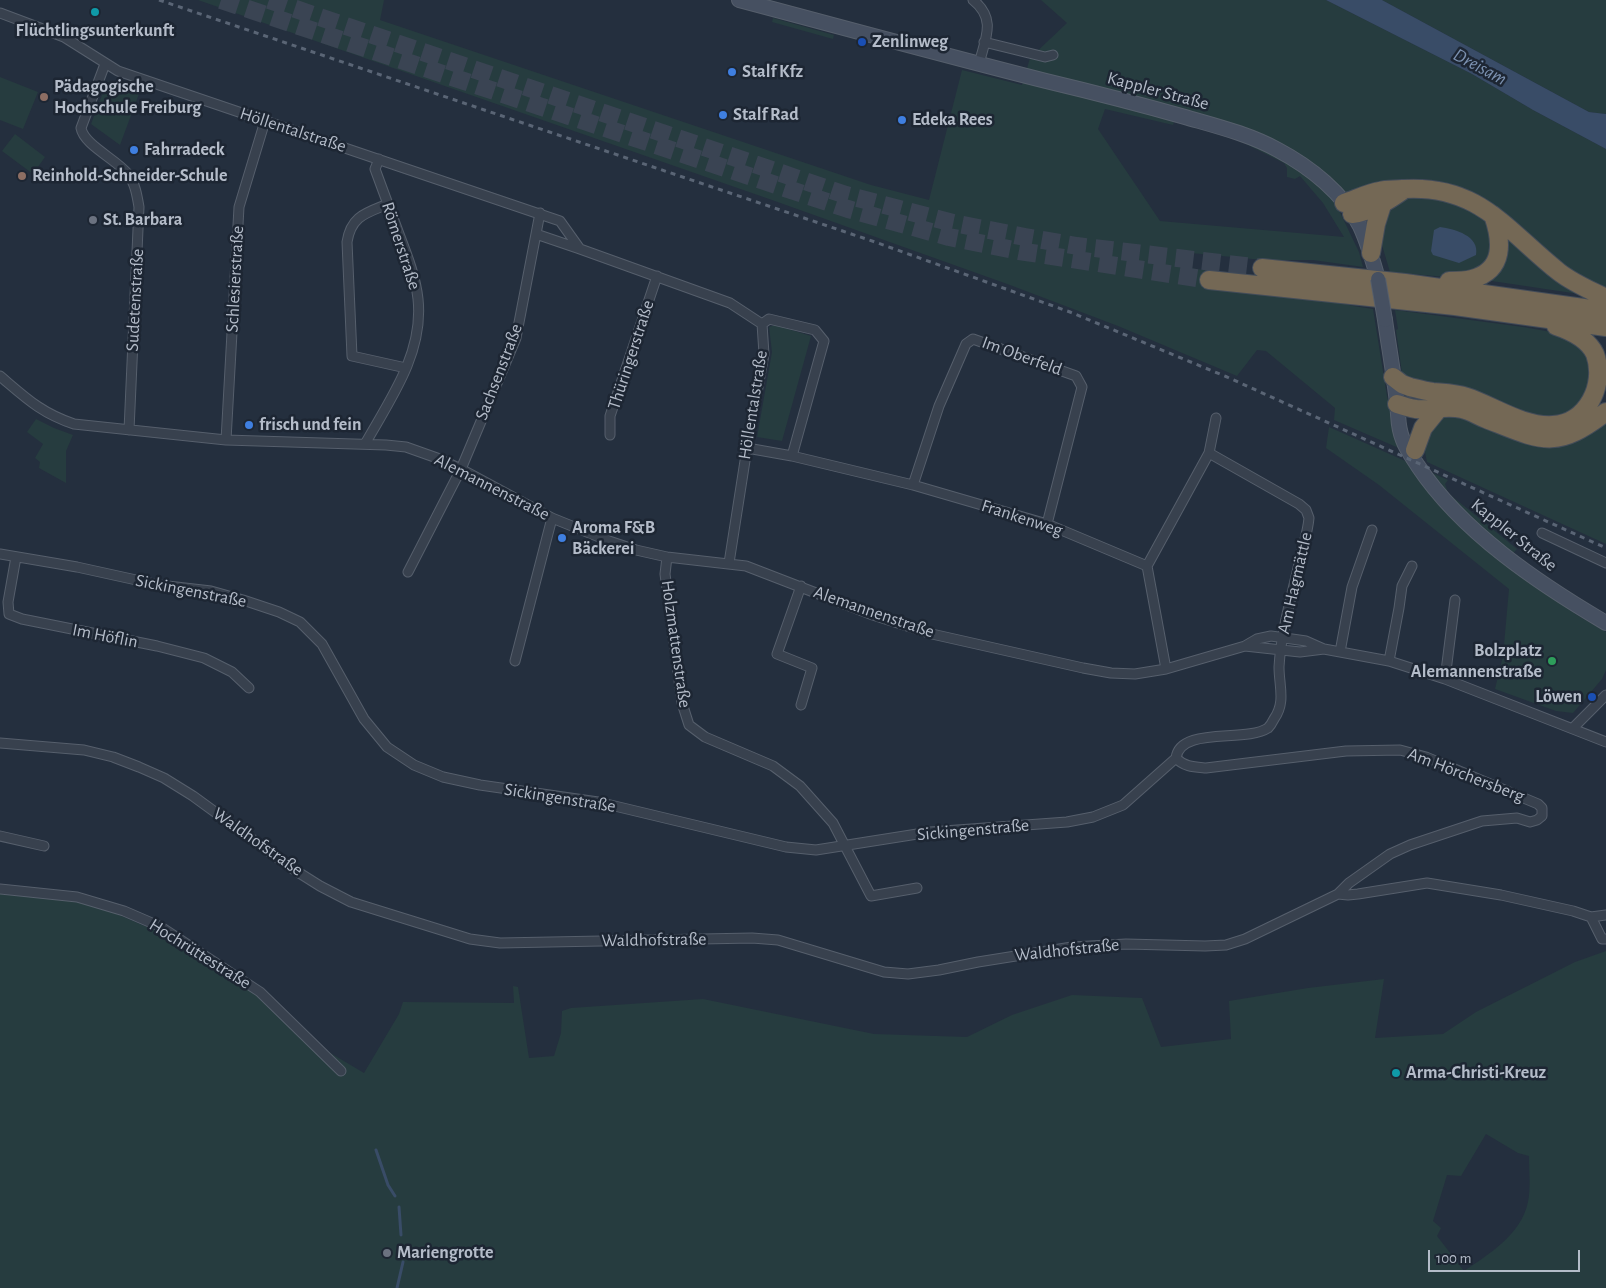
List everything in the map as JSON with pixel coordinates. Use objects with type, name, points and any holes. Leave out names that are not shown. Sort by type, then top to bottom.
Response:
[{"type":"highway","points":[[1348,208],[1381,190],[1424,188],[1446,192],[1468,200],[1493,215],[1511,228],[1561,274],[1606,298]]},
{"type":"highway","points":[[1348,208],[1364,212],[1382,205],[1405,189]]},
{"type":"highway","points":[[1371,253],[1376,224],[1382,205]]},
{"type":"highway","points":[[1405,283],[1468,280],[1487,272],[1496,261],[1499,253],[1499,231],[1493,215]]},
{"type":"highway","points":[[1262,268],[1405,283],[1606,311]]},
{"type":"highway","points":[[1209,280],[1455,306],[1606,327]]},
{"type":"highway","points":[[1397,404],[1417,409],[1437,399],[1456,394],[1517,418],[1538,424],[1559,425],[1583,411],[1590,403],[1597,388],[1599,375],[1590,346],[1577,335],[1564,329],[1520,315]]},
{"type":"highway","points":[[1393,377],[1402,384],[1456,408],[1469,411],[1534,437],[1546,439],[1574,434],[1589,426],[1606,412]]},
{"type":"highway","points":[[1415,455],[1423,428],[1437,399]]},
{"type":"street","name":"Kappler Straße","points":[[739,0],[979,64],[1108,96],[1234,132],[1278,150],[1295,161],[1330,187],[1360,226],[1371,253],[1378,279],[1397,404],[1406,420],[1415,455],[1442,499],[1529,573],[1564,598],[1606,623]]},
{"type":"street","points":[[973,0],[981,6],[986,14],[988,28],[979,64]]},
{"type":"street","name":"Höllentalstraße","points":[[0,13],[64,37],[98,57],[105,64],[142,80],[560,220],[580,249]]},
{"type":"street","points":[[984,42],[1045,57],[1053,55]]},
{"type":"street","name":"Sudetenstraße","points":[[105,64],[81,128],[82,134],[127,173],[133,183],[139,207],[129,430]]},
{"type":"street","name":"Schlesierstraße","points":[[226,440],[239,207],[265,121]]},
{"type":"street","name":"Römerstraße","points":[[365,444],[406,368],[414,348],[419,310],[414,272],[375,169],[379,159]]},
{"type":"street","points":[[388,204],[355,220],[348,230],[346,242],[352,356],[406,368]]},
{"type":"street","name":"Sachsenstraße","points":[[408,572],[461,468],[516,338],[540,213]]},
{"type":"street","name":"Höllentalstraße","points":[[536,234],[730,303],[765,322],[764,354],[729,563]]},
{"type":"street","name":"Thüringerstraße","points":[[610,435],[610,416],[657,276]]},
{"type":"street","points":[[765,322],[814,330],[824,342],[792,456]]},
{"type":"street","name":"Im Oberfeld","points":[[913,485],[939,406],[966,344],[973,339],[1076,376],[1082,387],[1048,524]]},
{"type":"street","name":"Alemannenstraße","points":[[0,376],[36,406],[55,418],[74,424],[226,440],[406,447],[461,468],[552,518],[636,550],[667,557],[729,563],[758,569],[873,615],[932,634],[1064,664],[1112,673],[1135,674],[1166,669],[1245,646],[1257,638],[1282,637],[1306,641],[1324,649],[1389,661],[1445,679],[1606,742]]},
{"type":"street","points":[[1166,669],[1147,566],[1209,453],[1216,418]]},
{"type":"street","name":"Frankenweg","points":[[747,448],[792,456],[913,485],[1048,524],[1147,566]]},
{"type":"street","name":"Am Hagmättle","points":[[1209,453],[1306,510],[1309,518],[1282,637],[1281,649]]},
{"type":"street","points":[[514,661],[552,518]]},
{"type":"street","points":[[1340,652],[1352,587],[1372,530]]},
{"type":"street","name":"Kappler Straße","points":[[1542,533],[1606,563]]},
{"type":"street","name":"Sickingenstraße","points":[[0,554],[77,567],[160,585],[211,591],[278,612],[300,622],[322,644],[364,719],[387,747],[414,765],[443,777],[489,787],[598,802],[786,847],[816,850],[930,832],[1059,823],[1093,817],[1123,805],[1176,758]]},
{"type":"street","name":"Im Höflin","points":[[16,557],[8,602],[8,614],[22,619],[157,646],[204,658],[232,672],[249,688]]},
{"type":"street","name":"Holzmattenstraße","points":[[667,557],[665,574],[682,704],[689,725],[705,737],[773,766],[800,786],[833,823],[871,896],[917,888]]},
{"type":"street","points":[[1389,661],[1402,586],[1412,566]]},
{"type":"street","points":[[801,586],[777,654],[812,668],[801,705]]},
{"type":"street","points":[[1445,679],[1454,600]]},
{"type":"street","name":"Alemannenstraße","points":[[1245,646],[1300,652],[1324,649]]},
{"type":"street","points":[[1176,758],[1180,746],[1188,741],[1199,738],[1250,733],[1268,728],[1278,714],[1282,703],[1279,668],[1281,649]]},
{"type":"street","points":[[1573,728],[1606,695]]},
{"type":"street","name":"Waldhofstraße","points":[[0,743],[84,750],[113,757],[139,767],[164,778],[193,796],[293,869],[351,902],[477,940],[500,942],[752,938],[778,940],[884,972],[908,974],[1072,947],[1126,944],[1226,945],[1245,940],[1338,894]]},
{"type":"street","name":"Am Hörchersberg","points":[[1176,758],[1180,763],[1206,768],[1346,751],[1400,750],[1426,757],[1538,804],[1542,808],[1542,816],[1530,822],[1517,818],[1482,821],[1410,845],[1390,854],[1349,883],[1338,894]]},
{"type":"street","points":[[0,836],[44,846]]},
{"type":"street","points":[[1338,894],[1358,894],[1427,884],[1502,895],[1590,917],[1606,915]]},
{"type":"street","name":"Hochrüttestraße","points":[[0,889],[77,897],[124,911],[161,926],[260,992],[342,1071]]},
{"type":"street","points":[[1590,917],[1602,939],[1606,939]]},
{"type":"green space","points":[[198,0],[384,0],[380,20],[871,185],[929,200],[962,70],[1022,85],[1030,58],[1067,23],[1041,0],[1326,0],[1472,74],[1533,110],[1606,149],[1606,293],[1564,268],[1516,224],[1484,200],[1467,190],[1449,183],[1429,179],[1407,179],[1388,182],[1334,200],[1359,252],[1363,267],[1313,260],[1263,260],[1191,253],[1190,268],[1211,271],[1208,288],[1319,297],[1373,309],[1387,396],[1401,449],[1334,420],[1335,408],[1266,351],[1257,350],[1237,376],[1118,326],[1010,285]],"holes":[[[1105,109],[1173,125],[1174,122],[1205,129],[1238,140],[1284,163],[1287,168],[1287,177],[1295,179],[1300,176],[1323,203],[1344,237],[1160,221],[1098,129]]]},
{"type":"green space","points":[[1382,0],[1606,0],[1606,114],[1589,112]]},
{"type":"green space","points":[[773,18],[834,35],[833,39],[772,22]]},
{"type":"green space","points":[[0,77],[38,92],[23,129],[0,120]]},
{"type":"green space","points":[[110,81],[140,91],[120,145],[91,124],[107,82]]},
{"type":"green space","points":[[15,134],[45,157],[33,174],[2,151]]},
{"type":"green space","points":[[1410,196],[1459,202],[1490,223],[1490,261],[1457,278],[1390,272],[1379,235],[1388,210]]},
{"type":"green space","points":[[1509,233],[1579,294],[1485,280],[1505,245]]},
{"type":"green space","points":[[1395,310],[1523,327],[1557,333],[1568,337],[1586,354],[1592,383],[1574,411],[1550,419],[1415,385],[1402,373]]},
{"type":"green space","points":[[775,325],[811,336],[782,441],[757,437],[772,352],[769,327]]},
{"type":"green space","points":[[1445,413],[1470,416],[1606,418],[1606,544],[1427,462],[1424,445],[1426,433]]},
{"type":"green space","points":[[36,419],[73,435],[66,451],[66,483],[39,468],[40,462],[35,458],[43,444],[27,432]]},
{"type":"green space","points":[[1329,427],[1448,480],[1445,484],[1448,493],[1517,549],[1506,561],[1577,615],[1606,632],[1606,670],[1602,679],[1573,713],[1556,711],[1495,689],[1503,656],[1509,589],[1379,485],[1326,448]]},
{"type":"green space","points":[[0,893],[71,900],[103,908],[170,937],[262,996],[320,1055],[327,1051],[364,1073],[399,1014],[403,1002],[514,1003],[513,986],[518,987],[529,1058],[554,1056],[561,1033],[562,1011],[571,1008],[703,999],[874,1034],[967,1037],[1012,1015],[1072,995],[1142,998],[1161,1047],[1231,1039],[1229,1001],[1308,988],[1384,979],[1375,1038],[1443,1034],[1476,1012],[1575,962],[1606,951],[1606,1288],[0,1288]],"holes":[[[1486,1134],[1518,1153],[1529,1156],[1529,1191],[1524,1214],[1519,1224],[1503,1243],[1464,1271],[1437,1236],[1441,1228],[1433,1221],[1447,1175],[1461,1176]]]},
{"type":"water","name":"Dreisam","points":[[1326,0],[1382,0],[1589,112],[1606,114],[1606,149],[1533,110],[1472,74]]},
{"type":"water","points":[[1440,227],[1459,232],[1470,238],[1476,248],[1476,255],[1459,263],[1433,255],[1431,251],[1434,230]]},
{"type":"waterway","points":[[376,1150],[388,1185],[395,1196]]},
{"type":"waterway","points":[[399,1207],[401,1235]]},
{"type":"waterway","points":[[397,1288],[403,1262]]},
{"type":"tunnel","points":[[221,0],[848,209],[949,237],[1019,251],[1209,280]]},
{"type":"tunnel","points":[[269,0],[846,195],[953,223],[1025,237],[1077,246],[1262,268]]},
{"type":"railway","points":[[159,0],[875,242],[1070,312],[1227,377],[1606,548]]},
{"type":"place","name":"Flüchtlingsunterkunft","points":[[95,12]]},
{"type":"place","name":"Zenlinweg","points":[[862,42]]},
{"type":"place","name":"Stalf Kfz","points":[[732,72]]},
{"type":"place","name":"Pädagogische Hochschule Freiburg","points":[[44,97]]},
{"type":"place","name":"Stalf Rad","points":[[723,115]]},
{"type":"place","name":"Edeka Rees","points":[[902,120]]},
{"type":"place","name":"Fahrradeck","points":[[134,150]]},
{"type":"place","name":"Reinhold-Schneider-Schule","points":[[22,176]]},
{"type":"place","name":"St. Barbara","points":[[93,220]]},
{"type":"place","name":"frisch und fein","points":[[249,425]]},
{"type":"place","name":"Aroma F&B Bäckerei","points":[[562,538]]},
{"type":"place","name":"Bolzplatz Alemannenstraße","points":[[1552,661]]},
{"type":"place","name":"Löwen","points":[[1592,697]]},
{"type":"place","name":"Arma-Christi-Kreuz","points":[[1396,1073]]},
{"type":"place","name":"Mariengrotte","points":[[387,1253]]}]
